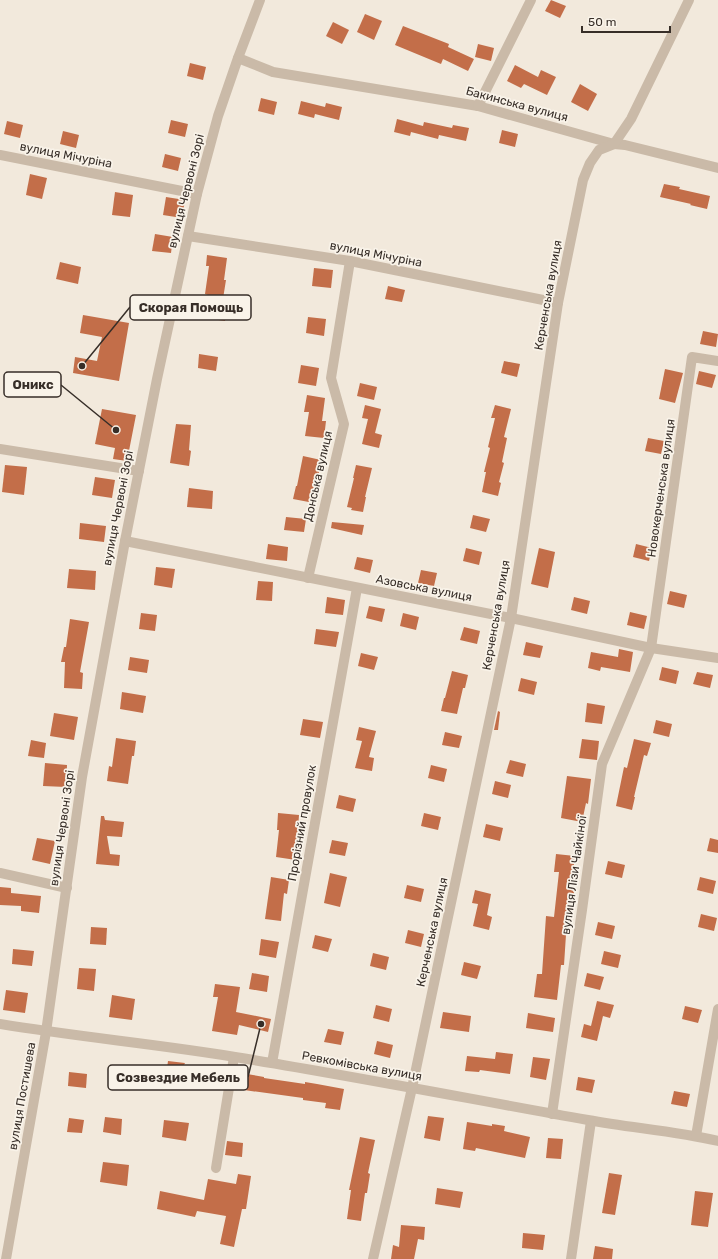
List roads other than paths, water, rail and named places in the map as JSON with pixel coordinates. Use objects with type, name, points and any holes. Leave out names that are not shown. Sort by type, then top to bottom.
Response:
[{"type":"street","name":"вулиця Червоні Зорі","points":[[46,1032],[82,777],[125,541],[157,379],[197,194],[218,116],[260,0]]},
{"type":"street","points":[[478,106],[531,0]]},
{"type":"street","name":"Керченська вулиця","points":[[373,1259],[412,1088],[511,618],[558,303],[583,180],[590,163],[599,150],[614,144],[632,119],[689,0]]},
{"type":"street","name":"Бакинська вулиця","points":[[238,58],[274,72],[478,106],[614,144],[625,145],[718,168]]},
{"type":"street","name":"вулиця Мічуріна","points":[[0,155],[197,194]]},
{"type":"street","name":"вулиця Мічуріна","points":[[188,236],[350,261],[558,303]]},
{"type":"street","name":"Донська вулиця","points":[[308,578],[344,424],[331,378],[350,261]]},
{"type":"street","name":"Новокерченська вулиця","points":[[651,648],[692,357],[718,361]]},
{"type":"street","points":[[0,449],[139,471]]},
{"type":"street","name":"Азовська вулиця","points":[[125,541],[511,618],[651,648],[718,658]]},
{"type":"street","name":"Прорізний провулок","points":[[272,1063],[357,588]]},
{"type":"street","name":"вулиця Лізи Чайкіної","points":[[552,1114],[602,764],[651,648]]},
{"type":"street","points":[[0,873],[66,888]]},
{"type":"street","points":[[696,1136],[718,1009]]},
{"type":"street","name":"Ревкомівська вулиця","points":[[0,1024],[46,1032],[234,1056],[591,1121],[696,1136],[718,1141]]},
{"type":"street","name":"вулиця Постишева","points":[[6,1259],[46,1032]]},
{"type":"street","points":[[216,1168],[234,1056]]},
{"type":"street","points":[[571,1259],[591,1121]]},
{"type":"place","name":"Скорая Помощь","points":[[82,366]]},
{"type":"place","name":"Оникс","points":[[116,430]]},
{"type":"place","name":"Созвездие Мебель","points":[[261,1024]]}]
